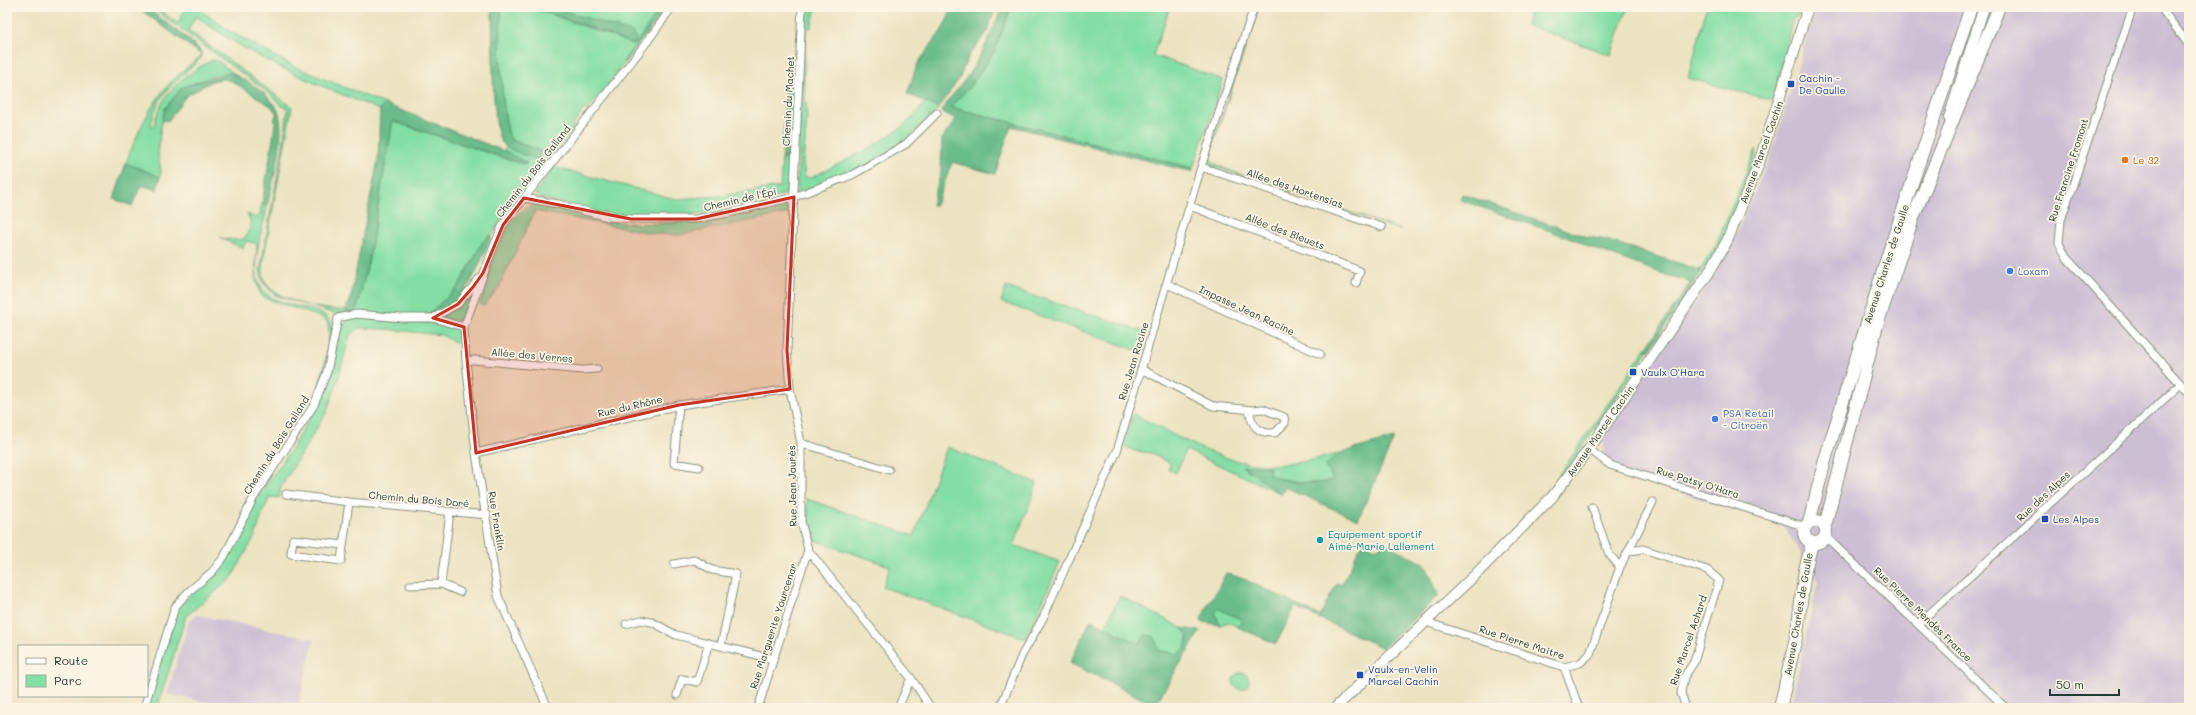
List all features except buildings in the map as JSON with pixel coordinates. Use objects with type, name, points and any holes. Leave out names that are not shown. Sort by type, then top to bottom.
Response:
[{"type":"main road","name":"Avenue Charles de Gaulle","points":[[1807,525],[1825,460],[1887,258],[1971,7]]},
{"type":"main road","name":"Avenue Charles de Gaulle","points":[[1825,530],[1877,325],[1913,218],[1942,143],[1999,7]]},
{"type":"main road","points":[[1814,521],[1821,522],[1825,530],[1817,544],[1806,539],[1804,533],[1807,525],[1814,521]]},
{"type":"main road","name":"Avenue Charles de Gaulle","points":[[1780,708],[1797,633],[1805,570],[1812,543]]},
{"type":"street","name":"Chemin du Bois Galland","points":[[148,695],[175,607],[180,599],[212,572],[224,557],[254,497],[314,404],[327,372],[338,318],[356,314],[402,318],[433,318],[464,327],[483,273],[503,225],[647,42],[672,7]]},
{"type":"street","name":"Chemin du Machet","points":[[794,197],[802,7]]},
{"type":"street","name":"Rue Jean Racine","points":[[1000,708],[1022,655],[1042,618],[1117,451],[1201,167],[1254,7]]},
{"type":"street","name":"Avenue Marcel Cachin","points":[[1340,707],[1535,516],[1571,473],[1708,274],[1727,241],[1758,166],[1808,7]]},
{"type":"street","name":"Avenue Charles de Gaulle","points":[[1942,143],[1958,86],[1984,7]]},
{"type":"street","name":"Rue Francine Fromont","points":[[2133,7],[2061,220],[2059,243],[2066,257],[2189,393]]},
{"type":"street","points":[[2160,7],[2189,45]]},
{"type":"street","name":"Chemin de l'Épi","points":[[524,198],[558,204],[608,217],[631,219],[696,218],[729,213],[794,197],[852,175],[890,155],[906,144],[937,113]]},
{"type":"street","name":"Allée des Hortensias","points":[[1201,167],[1382,227]]},
{"type":"street","name":"Rue Jean Jaurès","points":[[794,197],[787,350],[790,389],[802,443],[801,521],[808,550],[911,678],[931,708]]},
{"type":"street","name":"Allée des Bleuets","points":[[1190,206],[1360,271],[1356,283]]},
{"type":"street","points":[[433,318],[458,304],[483,273]]},
{"type":"street","name":"Impasse Jean Racine","points":[[1167,284],[1320,354]]},
{"type":"street","name":"Rue Franklin","points":[[464,327],[466,361],[476,453],[487,515],[498,596],[548,708]]},
{"type":"street","name":"Allée des Vernes","points":[[466,361],[474,360],[582,370],[597,369]]},
{"type":"street","points":[[1141,370],[1213,406],[1249,410],[1268,410],[1284,417],[1285,423],[1276,433],[1265,432],[1255,427],[1252,423],[1249,410]]},
{"type":"street","name":"Rue des Alpes","points":[[1919,624],[2181,384]]},
{"type":"street","name":"Rue du Rhône","points":[[476,453],[679,405],[790,389]]},
{"type":"street","points":[[679,405],[674,463],[699,467]]},
{"type":"street","points":[[802,443],[889,470]]},
{"type":"street","name":"Rue Patsy O'Hara","points":[[1588,449],[1610,465],[1807,525]]},
{"type":"street","name":"Chemin du Bois Doré","points":[[286,494],[349,502],[487,515]]},
{"type":"street","points":[[343,545],[292,539],[291,554],[341,561],[349,502]]},
{"type":"street","name":"Rue Pierre Maitre","points":[[1426,622],[1564,667],[1580,663],[1590,654],[1620,567],[1653,502]]},
{"type":"street","points":[[1592,507],[1609,554],[1620,567]]},
{"type":"street","points":[[441,584],[450,512]]},
{"type":"street","name":"Rue Pierre Mendès France","points":[[1825,530],[2006,708]]},
{"type":"street","name":"Rue Marcel Achard","points":[[1628,551],[1643,549],[1707,570],[1719,580],[1694,662],[1684,677],[1681,693],[1686,708]]},
{"type":"street","name":"Rue Marguerite Yourcenar","points":[[758,708],[808,550]]},
{"type":"street","points":[[674,564],[695,560],[712,570],[736,574],[721,646]]},
{"type":"street","points":[[410,585],[441,584],[460,592]]},
{"type":"street","points":[[626,624],[641,620],[652,622],[676,635],[773,660]]},
{"type":"street","points":[[677,695],[682,679],[697,682],[709,643]]},
{"type":"street","points":[[1564,667],[1578,708]]},
{"type":"street","points":[[898,708],[911,678]]},
{"type":"street","name":"Chemin du Bois Galland","points":[[144,708],[147,697]]},
{"type":"highlighted area","points":[[794,197],[787,350],[790,389],[679,405],[476,453],[464,327],[433,318],[458,304],[473,287],[483,273],[503,225],[524,198],[631,219],[696,219]]},
{"type":"shaded area","points":[[1816,7],[2189,7],[2189,708],[1790,708],[1818,582],[1784,526],[1603,468],[1604,432],[1709,283],[1738,230],[1772,152]]},
{"type":"shaded area","points":[[197,615],[314,639],[298,708],[235,708],[167,694],[189,621]]},
{"type":"green space","points":[[137,7],[145,7],[167,23],[194,44],[200,50],[202,55]]},
{"type":"green space","points":[[151,7],[156,7],[178,24],[185,7],[196,7],[228,30],[293,66],[385,104],[380,110],[308,80],[239,45],[196,16],[188,30],[292,107],[265,251],[263,270],[265,282],[271,289],[293,301],[275,295],[263,282],[260,270],[283,146],[288,108],[282,106],[269,93]]},
{"type":"green space","points":[[492,7],[502,7],[500,35],[501,75],[505,113],[511,140],[541,151],[539,158],[536,159],[507,147],[501,141],[498,132],[494,98]]},
{"type":"green space","points":[[502,7],[530,7],[634,44],[592,21],[553,7],[664,7],[656,15],[623,62],[625,63],[587,111],[584,109],[573,125],[574,128],[564,143],[545,161],[548,162],[539,167],[541,171],[505,214],[491,237],[490,235],[483,242],[458,287],[430,313],[433,313],[414,316],[332,313],[295,301],[336,310],[357,308],[369,259],[392,121],[525,165],[527,163],[504,151],[506,146],[536,159],[541,151],[510,140],[507,129],[502,95],[501,75],[500,36]]},
{"type":"green space","points":[[530,7],[553,7],[633,33],[636,39],[634,44],[629,43],[598,30]]},
{"type":"green space","points":[[664,7],[667,7],[625,63],[623,62],[656,15]]},
{"type":"green space","points":[[805,7],[816,7],[811,28],[806,27],[804,81],[807,118],[803,163],[805,177],[811,178],[857,155],[889,136],[916,114],[925,102],[939,108],[901,146],[851,173],[801,192],[797,191]]},
{"type":"green space","points":[[953,7],[996,7],[987,32],[968,57],[960,77],[939,108],[907,94],[917,65],[942,30]]},
{"type":"green space","points":[[1002,7],[1011,7],[994,52],[968,89],[950,107],[1193,168],[1192,172],[1011,126],[995,174],[952,162],[936,205],[932,205],[941,172],[942,139],[956,119],[942,112],[979,58]]},
{"type":"green space","points":[[1011,7],[1170,7],[1153,55],[1223,80],[1193,168],[950,107],[970,85],[987,61],[1000,35]]},
{"type":"green space","points":[[1258,7],[1210,154],[1212,162],[1225,169],[1401,230],[1207,164],[1208,157]]},
{"type":"green space","points":[[1530,7],[1628,7],[1611,55],[1526,25]]},
{"type":"green space","points":[[1707,7],[1801,7],[1798,16],[1793,18],[1773,101],[1688,78]]},
{"type":"green space","points":[[202,55],[201,58],[169,88],[163,96],[153,115],[151,126],[154,125],[162,104],[175,86],[192,72],[212,60],[219,62],[236,75],[231,73],[217,75],[183,87],[165,108],[160,132],[158,155],[161,171],[160,177],[126,163],[134,142],[155,102],[173,80]]},
{"type":"green space","points":[[231,73],[261,91],[275,105],[279,115],[281,127],[280,140],[276,170],[267,207],[262,204],[274,133],[275,116],[277,114],[271,106],[232,81],[224,79],[212,81],[186,96],[168,121],[162,120],[165,109],[183,87]]},
{"type":"green space","points":[[791,82],[794,88],[792,158],[782,158],[786,86]]},
{"type":"green space","points":[[385,104],[504,151],[527,163],[526,165],[393,121],[369,259],[357,309],[351,312],[345,311],[350,301],[378,159],[380,110]]},
{"type":"green space","points":[[1756,149],[1756,155],[1724,236],[1708,265],[1700,274],[1700,270],[1715,247]]},
{"type":"green space","points":[[782,158],[792,158],[788,193],[721,211],[675,216],[606,213],[540,198],[535,194],[554,167],[675,199],[720,196],[780,187]]},
{"type":"green space","points":[[126,163],[160,177],[157,190],[141,185],[132,206],[114,199]]},
{"type":"green space","points":[[1462,194],[1584,236],[1606,240],[1700,270],[1700,274],[1649,351],[1646,348],[1690,284],[1689,281],[1666,275],[1587,246],[1579,241],[1460,200]]},
{"type":"green space","points":[[783,202],[790,203],[790,213],[678,235],[656,234],[535,211],[499,287],[484,306],[480,304],[497,251],[510,225],[518,215],[527,208],[535,205],[555,206],[606,221],[652,224],[674,223],[717,217]]},
{"type":"green space","points":[[262,204],[267,207],[256,260],[257,244],[246,241],[243,248],[220,238],[238,240],[245,238],[250,226],[250,220],[247,214],[253,216],[255,219],[262,212],[260,211]]},
{"type":"green space","points":[[489,235],[491,237],[482,259],[461,297],[441,312],[430,313],[458,287],[483,242]]},
{"type":"green space","points":[[256,262],[257,277],[262,289],[271,297],[282,302],[318,312],[327,318],[333,326],[324,370],[319,383],[329,338],[327,322],[323,318],[262,297],[255,279]]},
{"type":"green space","points":[[1006,287],[1146,332],[1141,352],[1001,302]]},
{"type":"green space","points":[[474,289],[470,306],[462,321],[440,318],[458,307]]},
{"type":"green space","points":[[358,318],[443,324],[452,327],[457,331],[459,340],[456,343],[442,335],[385,329],[359,328],[350,335],[338,380],[326,413],[281,487],[279,498],[270,497],[264,509],[255,536],[231,579],[186,616],[157,708],[147,708],[179,605],[223,565],[257,497],[290,451],[315,409],[328,378],[342,326],[350,319]]},
{"type":"green space","points":[[1646,348],[1648,351],[1562,476],[1559,475]]},
{"type":"green space","points":[[1133,414],[1198,447],[1215,454],[1249,463],[1267,465],[1285,464],[1337,454],[1325,466],[1333,479],[1312,483],[1295,481],[1273,477],[1268,474],[1270,467],[1243,466],[1282,494],[1186,450],[1176,473],[1168,469],[1171,464],[1152,453],[1135,451],[1123,446]]},
{"type":"green space","points":[[1394,438],[1358,520],[1285,487],[1282,494],[1271,488],[1242,466],[1270,467],[1269,474],[1274,477],[1291,481],[1319,483],[1333,479],[1325,466],[1337,454]]},
{"type":"green space","points":[[947,447],[1037,483],[1014,545],[1060,562],[1026,639],[883,587],[890,566],[810,539],[807,499],[914,536]]},
{"type":"green space","points":[[1362,542],[1375,549],[1386,544],[1425,564],[1439,595],[1383,648],[1295,607],[1276,644],[1238,627],[1242,620],[1218,608],[1215,613],[1220,625],[1202,622],[1201,619],[1226,573],[1244,579],[1320,616],[1337,583],[1342,585]]},
{"type":"green space","points":[[1120,596],[1182,628],[1188,636],[1186,646],[1179,654],[1160,651],[1156,645],[1143,638],[1139,644],[1105,627]]},
{"type":"green space","points":[[1218,608],[1242,620],[1238,627],[1228,622],[1220,625],[1215,613]]},
{"type":"green space","points":[[1091,620],[1139,644],[1146,635],[1153,636],[1160,651],[1179,654],[1186,646],[1188,636],[1182,628],[1200,631],[1155,705],[1070,663]]},
{"type":"green space","points":[[1238,673],[1244,673],[1249,678],[1247,687],[1244,689],[1238,689],[1233,684],[1233,678]]},
{"type":"place","name":"Cachin - De Gaulle","points":[[1791,84]]},
{"type":"place","name":"Le 32","points":[[2125,160]]},
{"type":"place","name":"Loxam","points":[[2010,271]]},
{"type":"place","name":"Vaulx O'Hara","points":[[1633,372]]},
{"type":"place","name":"PSA Retail - Citroën","points":[[1715,419]]},
{"type":"place","name":"Les Alpes","points":[[2045,519]]},
{"type":"place","name":"Equipement sportif Aimé-Marie Lallement","points":[[1320,540]]},
{"type":"place","name":"Vaulx-en-Velin Marcel Cachin","points":[[1360,675]]}]
